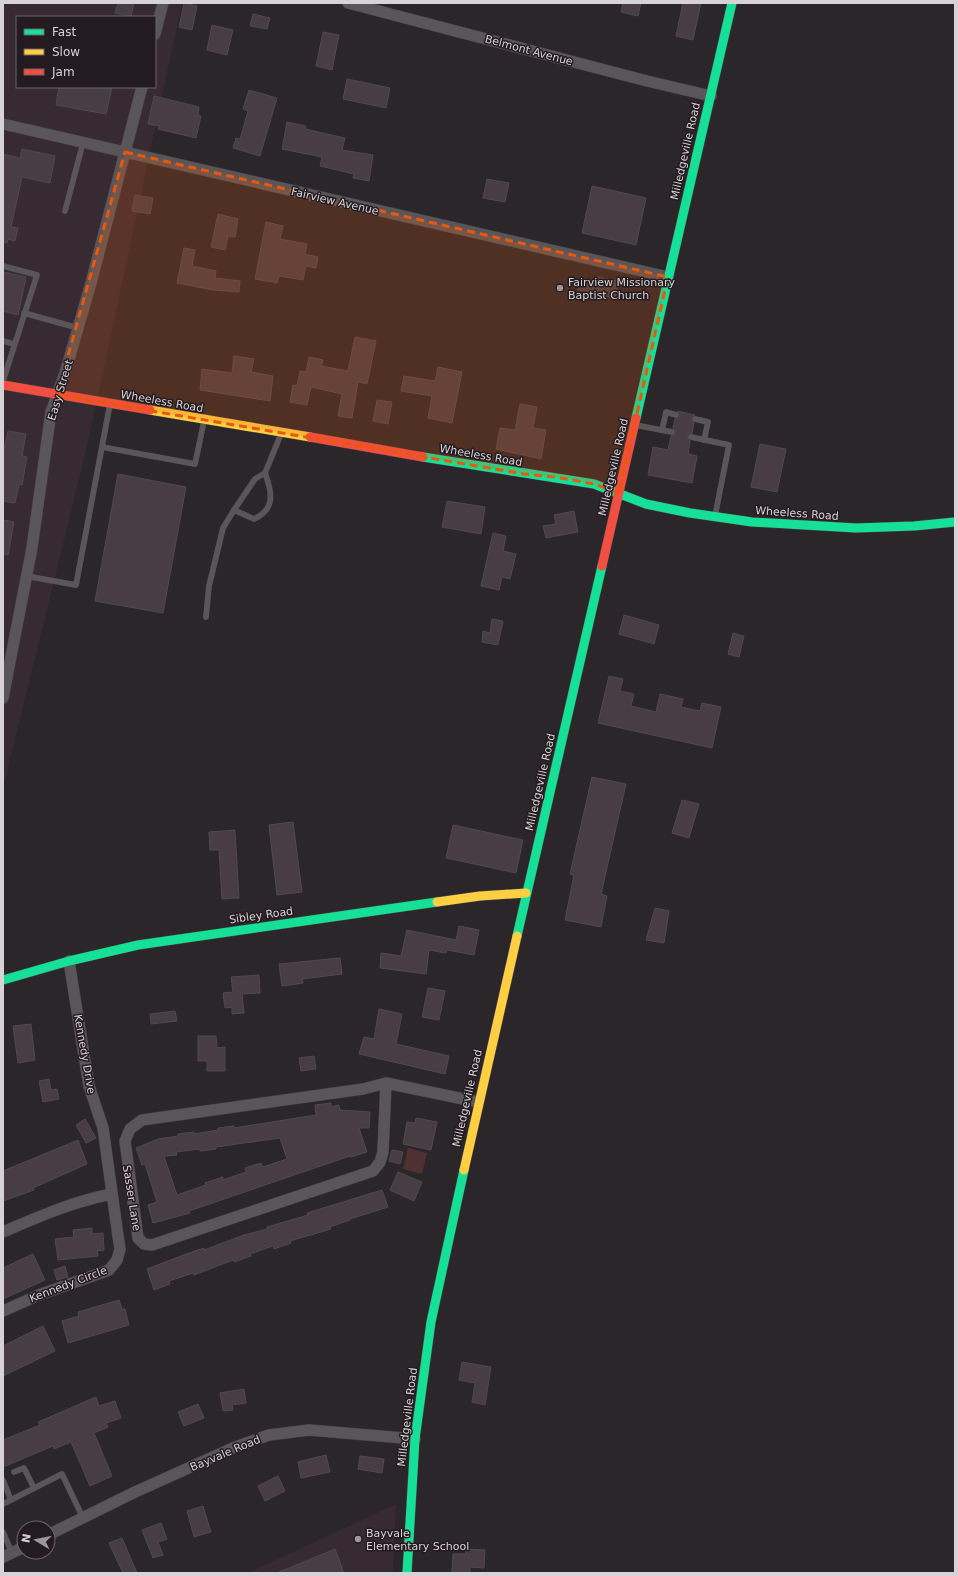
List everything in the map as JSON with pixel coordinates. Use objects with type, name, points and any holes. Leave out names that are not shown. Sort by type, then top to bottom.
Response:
[{"type":"street","points":[[156,30],[163,3]]},
{"type":"street","name":"Belmont Avenue","points":[[348,3],[710,96]]},
{"type":"street","name":"Milledgeville Road","points":[[407,1573],[415,1439],[431,1322],[478,1102],[732,3]]},
{"type":"street","name":"Easy Street","points":[[3,698],[26,576],[51,412],[78,328],[142,88]]},
{"type":"street","name":"Fairview Avenue","points":[[3,124],[668,277]]},
{"type":"street","name":"Wheeless Road","points":[[3,385],[204,421],[524,474],[556,476],[594,484],[646,504],[714,517],[752,522],[840,528],[914,526],[955,522]]},
{"type":"street","name":"Sibley Road","points":[[3,980],[69,961],[138,945],[480,896],[526,893]]},
{"type":"street","name":"Kennedy Drive","points":[[69,961],[89,1086],[103,1128],[112,1194]]},
{"type":"street","name":"Sasser Lane","points":[[386,1083],[382,1152],[380,1162],[373,1171],[152,1245],[144,1244],[138,1238],[124,1141],[130,1129],[142,1120],[363,1088],[386,1083],[478,1102]]},
{"type":"street","points":[[3,1232],[86,1200],[112,1194]]},
{"type":"street","name":"Kennedy Circle","points":[[3,1311],[39,1295],[102,1274],[113,1267],[120,1249],[112,1194]]},
{"type":"street","name":"Bayvale Road","points":[[56,1531],[134,1492],[233,1448],[282,1432],[309,1430],[415,1439]]},
{"type":"lane","points":[[65,211],[83,143]]},
{"type":"lane","points":[[3,266],[36,275],[3,381]]},
{"type":"lane","points":[[24,313],[78,328]]},
{"type":"lane","points":[[3,341],[14,344]]},
{"type":"lane","points":[[26,576],[76,585],[110,404]]},
{"type":"lane","points":[[662,430],[666,412],[676,415]]},
{"type":"lane","points":[[695,419],[708,422],[704,440]]},
{"type":"lane","points":[[102,447],[195,464],[204,421]]},
{"type":"lane","points":[[635,424],[672,432]]},
{"type":"lane","points":[[206,618],[209,586],[223,528],[255,479],[265,473],[281,434]]},
{"type":"lane","points":[[691,437],[729,445],[714,517]]},
{"type":"lane","points":[[234,510],[254,519],[264,514],[270,505],[271,490],[265,473]]},
{"type":"lane","points":[[14,1472],[24,1468],[34,1488]]},
{"type":"lane","points":[[3,1504],[62,1474],[83,1518]]},
{"type":"lane","points":[[4,1478],[11,1500]]},
{"type":"lane","points":[[3,1532],[7,1555]]},
{"type":"highlighted area","points":[[125,152],[668,277],[619,493],[594,484],[556,477],[524,474],[57,395]]},
{"type":"shaded area","points":[[3,3],[182,3],[86,451],[3,788]]},
{"type":"shaded area","points":[[408,1148],[427,1153],[422,1174],[403,1169]]},
{"type":"shaded area","name":"Bayvale Elementary School","points":[[396,1504],[393,1573],[248,1573]]},
{"type":"building","points":[[118,3],[134,3],[131,16],[115,13]]},
{"type":"building","points":[[184,3],[197,6],[192,30],[179,27]]},
{"type":"building","points":[[623,3],[641,3],[638,16],[621,12]]},
{"type":"building","points":[[683,3],[701,3],[693,40],[676,36]]},
{"type":"building","points":[[253,14],[270,18],[267,29],[250,26]]},
{"type":"building","points":[[212,25],[233,30],[227,55],[207,50]]},
{"type":"building","points":[[323,32],[339,35],[332,70],[316,66]]},
{"type":"building","points":[[347,79],[390,88],[386,108],[343,99]]},
{"type":"building","points":[[59,88],[112,88],[106,114],[56,105]]},
{"type":"building","points":[[249,90],[277,98],[260,156],[233,148],[236,138],[240,139],[248,111],[243,109]]},
{"type":"building","points":[[154,96],[199,107],[198,115],[201,116],[196,138],[158,129],[159,126],[148,124]]},
{"type":"building","points":[[287,122],[306,126],[305,129],[345,138],[342,150],[373,155],[369,181],[353,178],[354,174],[320,166],[322,157],[282,149]]},
{"type":"building","points":[[22,149],[55,156],[50,183],[22,177],[11,227],[18,228],[15,241],[8,239],[7,243],[3,243],[3,154],[20,158]]},
{"type":"building","points":[[487,179],[509,183],[505,202],[483,198]]},
{"type":"building","points":[[592,186],[646,198],[636,245],[582,233]]},
{"type":"building","points":[[135,195],[153,198],[150,214],[132,211]]},
{"type":"building","points":[[218,214],[238,219],[235,237],[228,236],[225,250],[211,247]]},
{"type":"building","points":[[266,222],[283,226],[280,239],[307,244],[305,254],[318,257],[316,268],[306,266],[303,280],[279,276],[277,283],[255,279]]},
{"type":"building","points":[[184,248],[195,250],[192,266],[216,271],[215,278],[240,281],[239,292],[213,290],[177,283]]},
{"type":"building","points":[[3,272],[26,277],[18,315],[3,311]]},
{"type":"building","points":[[597,277],[619,281],[615,298],[578,290],[581,278],[596,281]]},
{"type":"building","points":[[355,337],[376,341],[367,384],[358,382],[352,418],[338,416],[342,394],[311,387],[307,405],[290,402],[293,385],[297,386],[300,371],[306,372],[309,357],[323,360],[321,366],[348,371]]},
{"type":"building","points":[[234,356],[254,359],[251,372],[273,376],[270,401],[200,390],[202,369],[232,373]]},
{"type":"building","points":[[438,367],[462,372],[452,423],[428,418],[432,396],[401,391],[404,376],[435,381]]},
{"type":"building","points":[[377,400],[392,402],[388,424],[373,421]]},
{"type":"building","points":[[520,404],[537,407],[533,428],[546,430],[541,459],[496,449],[500,428],[515,430]]},
{"type":"building","points":[[677,411],[695,415],[691,418],[694,423],[692,433],[687,437],[690,441],[688,454],[697,456],[692,483],[648,475],[653,447],[668,450],[671,436],[676,433],[673,428],[675,419],[680,416]]},
{"type":"building","points":[[8,431],[26,434],[22,456],[27,457],[22,485],[19,484],[15,503],[3,501],[3,454]]},
{"type":"building","points":[[760,444],[786,449],[777,492],[751,487]]},
{"type":"building","points":[[118,474],[186,487],[163,613],[95,601]]},
{"type":"building","points":[[447,501],[485,507],[481,534],[442,527]]},
{"type":"building","points":[[574,511],[578,532],[546,538],[543,526],[556,524],[554,515]]},
{"type":"building","points":[[3,520],[14,522],[8,555],[3,554]]},
{"type":"building","points":[[493,533],[506,536],[503,551],[516,554],[510,579],[502,577],[499,590],[481,586]]},
{"type":"building","points":[[624,615],[659,625],[654,644],[619,634]]},
{"type":"building","points":[[492,619],[503,621],[498,645],[482,642],[483,631],[490,633]]},
{"type":"building","points":[[733,633],[744,636],[739,657],[728,654]]},
{"type":"building","points":[[609,676],[623,679],[620,691],[634,694],[631,706],[656,712],[660,694],[683,699],[681,707],[700,711],[702,703],[721,707],[712,748],[598,723]]},
{"type":"building","points":[[592,777],[626,784],[601,894],[607,896],[601,927],[565,920],[574,875],[570,874]]},
{"type":"building","points":[[682,800],[699,804],[689,838],[672,833]]},
{"type":"building","points":[[293,822],[302,892],[277,895],[269,825]]},
{"type":"building","points":[[453,825],[523,840],[516,873],[446,858]]},
{"type":"building","points":[[235,830],[239,898],[222,899],[219,850],[210,850],[209,832]]},
{"type":"building","points":[[655,908],[669,911],[664,943],[646,940]]},
{"type":"building","points":[[459,926],[479,930],[474,955],[447,950],[446,953],[429,950],[426,974],[380,968],[381,953],[401,956],[407,930],[456,940]]},
{"type":"building","points":[[340,958],[342,974],[302,979],[303,983],[282,986],[279,964]]},
{"type":"building","points":[[259,975],[260,993],[242,994],[244,1013],[232,1014],[232,1007],[225,1008],[223,993],[233,992],[231,977]]},
{"type":"building","points":[[428,988],[445,991],[439,1020],[422,1017]]},
{"type":"building","points":[[379,1009],[402,1014],[396,1044],[449,1056],[445,1074],[359,1054],[364,1037],[374,1039]]},
{"type":"building","points":[[175,1011],[177,1021],[151,1024],[150,1014]]},
{"type":"building","points":[[31,1024],[35,1060],[18,1063],[13,1026]]},
{"type":"building","points":[[198,1036],[216,1036],[217,1048],[225,1047],[225,1071],[207,1071],[207,1061],[198,1061]]},
{"type":"building","points":[[314,1056],[316,1069],[301,1071],[299,1058]]},
{"type":"building","points":[[49,1079],[51,1090],[57,1089],[59,1099],[43,1102],[39,1081]]},
{"type":"building","points":[[331,1103],[331,1107],[339,1105],[340,1110],[370,1112],[369,1128],[359,1128],[367,1152],[351,1157],[350,1156],[189,1211],[190,1213],[153,1223],[148,1205],[157,1202],[145,1164],[142,1165],[136,1148],[158,1139],[178,1136],[178,1134],[194,1132],[194,1134],[218,1130],[218,1128],[234,1126],[234,1128],[316,1115],[315,1105]],"holes":[[[280,1138],[287,1159],[263,1167],[261,1163],[245,1168],[246,1172],[223,1180],[223,1177],[205,1183],[206,1185],[177,1195],[164,1156],[177,1155],[176,1152],[216,1149],[216,1147]]]},
{"type":"building","points":[[416,1118],[437,1122],[431,1150],[403,1144],[407,1122],[415,1123]]},
{"type":"building","points":[[85,1119],[96,1138],[86,1143],[76,1125]]},
{"type":"building","points":[[78,1140],[87,1164],[33,1188],[34,1190],[3,1201],[3,1171]]},
{"type":"building","points":[[392,1150],[403,1152],[400,1164],[389,1161]]},
{"type":"building","points":[[398,1172],[422,1182],[414,1201],[390,1190]]},
{"type":"building","points":[[382,1190],[388,1207],[350,1219],[330,1227],[331,1229],[290,1241],[291,1243],[274,1249],[273,1246],[250,1254],[251,1256],[234,1262],[233,1260],[194,1275],[193,1273],[169,1281],[170,1284],[154,1290],[147,1269],[186,1254],[204,1248],[204,1250],[244,1235],[267,1229],[267,1227],[308,1215],[307,1213]]},
{"type":"building","points":[[92,1228],[92,1234],[103,1233],[104,1250],[97,1251],[98,1256],[58,1260],[55,1239],[74,1237],[73,1230]]},
{"type":"building","points":[[33,1254],[45,1280],[3,1299],[3,1268]]},
{"type":"building","points":[[65,1266],[68,1277],[57,1280],[54,1270]]},
{"type":"building","points":[[119,1300],[122,1309],[125,1309],[129,1325],[68,1343],[62,1321],[79,1316],[78,1312]]},
{"type":"building","points":[[43,1326],[55,1351],[3,1376],[3,1346]]},
{"type":"building","points":[[462,1362],[491,1367],[485,1405],[472,1402],[475,1383],[459,1380]]},
{"type":"building","points":[[244,1389],[246,1403],[232,1405],[233,1410],[223,1411],[220,1393]]},
{"type":"building","points":[[96,1397],[99,1406],[115,1401],[121,1418],[106,1423],[108,1427],[94,1433],[112,1476],[90,1486],[71,1442],[54,1449],[53,1446],[3,1467],[3,1440],[40,1425],[38,1422]]},
{"type":"building","points":[[198,1404],[204,1418],[184,1426],[178,1412]]},
{"type":"building","points":[[326,1455],[330,1472],[301,1478],[298,1462]]},
{"type":"building","points":[[360,1456],[384,1459],[382,1473],[358,1469]]},
{"type":"building","points":[[278,1476],[285,1491],[265,1501],[258,1486]]},
{"type":"building","points":[[203,1506],[211,1532],[194,1537],[187,1511]]},
{"type":"building","points":[[161,1523],[167,1539],[158,1542],[163,1555],[153,1558],[142,1530]]},
{"type":"building","points":[[122,1538],[137,1573],[123,1573],[109,1543]]},
{"type":"building","points":[[335,1549],[344,1573],[277,1573]]},
{"type":"building","points":[[466,1549],[485,1550],[484,1568],[470,1567],[470,1573],[452,1573],[453,1554],[466,1554]]},
{"type":"traffic: fast","points":[[636,418],[732,3]]},
{"type":"traffic: fast","points":[[423,457],[594,484],[646,504],[690,513],[752,522],[856,528],[914,526],[955,522]]},
{"type":"traffic: fast","points":[[517,936],[602,566]]},
{"type":"traffic: fast","points":[[3,980],[69,961],[138,945],[437,902]]},
{"type":"traffic: fast","points":[[407,1573],[415,1439],[431,1322],[464,1170]]},
{"type":"traffic: slow","points":[[150,410],[310,437]]},
{"type":"traffic: slow","points":[[437,902],[480,896],[526,893]]},
{"type":"traffic: slow","points":[[464,1170],[517,936]]},
{"type":"traffic: jam","points":[[3,385],[150,410]]},
{"type":"traffic: jam","points":[[602,566],[636,418]]},
{"type":"traffic: jam","points":[[310,437],[423,457]]},
{"type":"place","name":"Fairview Missionary Baptist Church","points":[[560,288]]},
{"type":"place","name":"Bayvale Elementary School","points":[[358,1539]]}]
